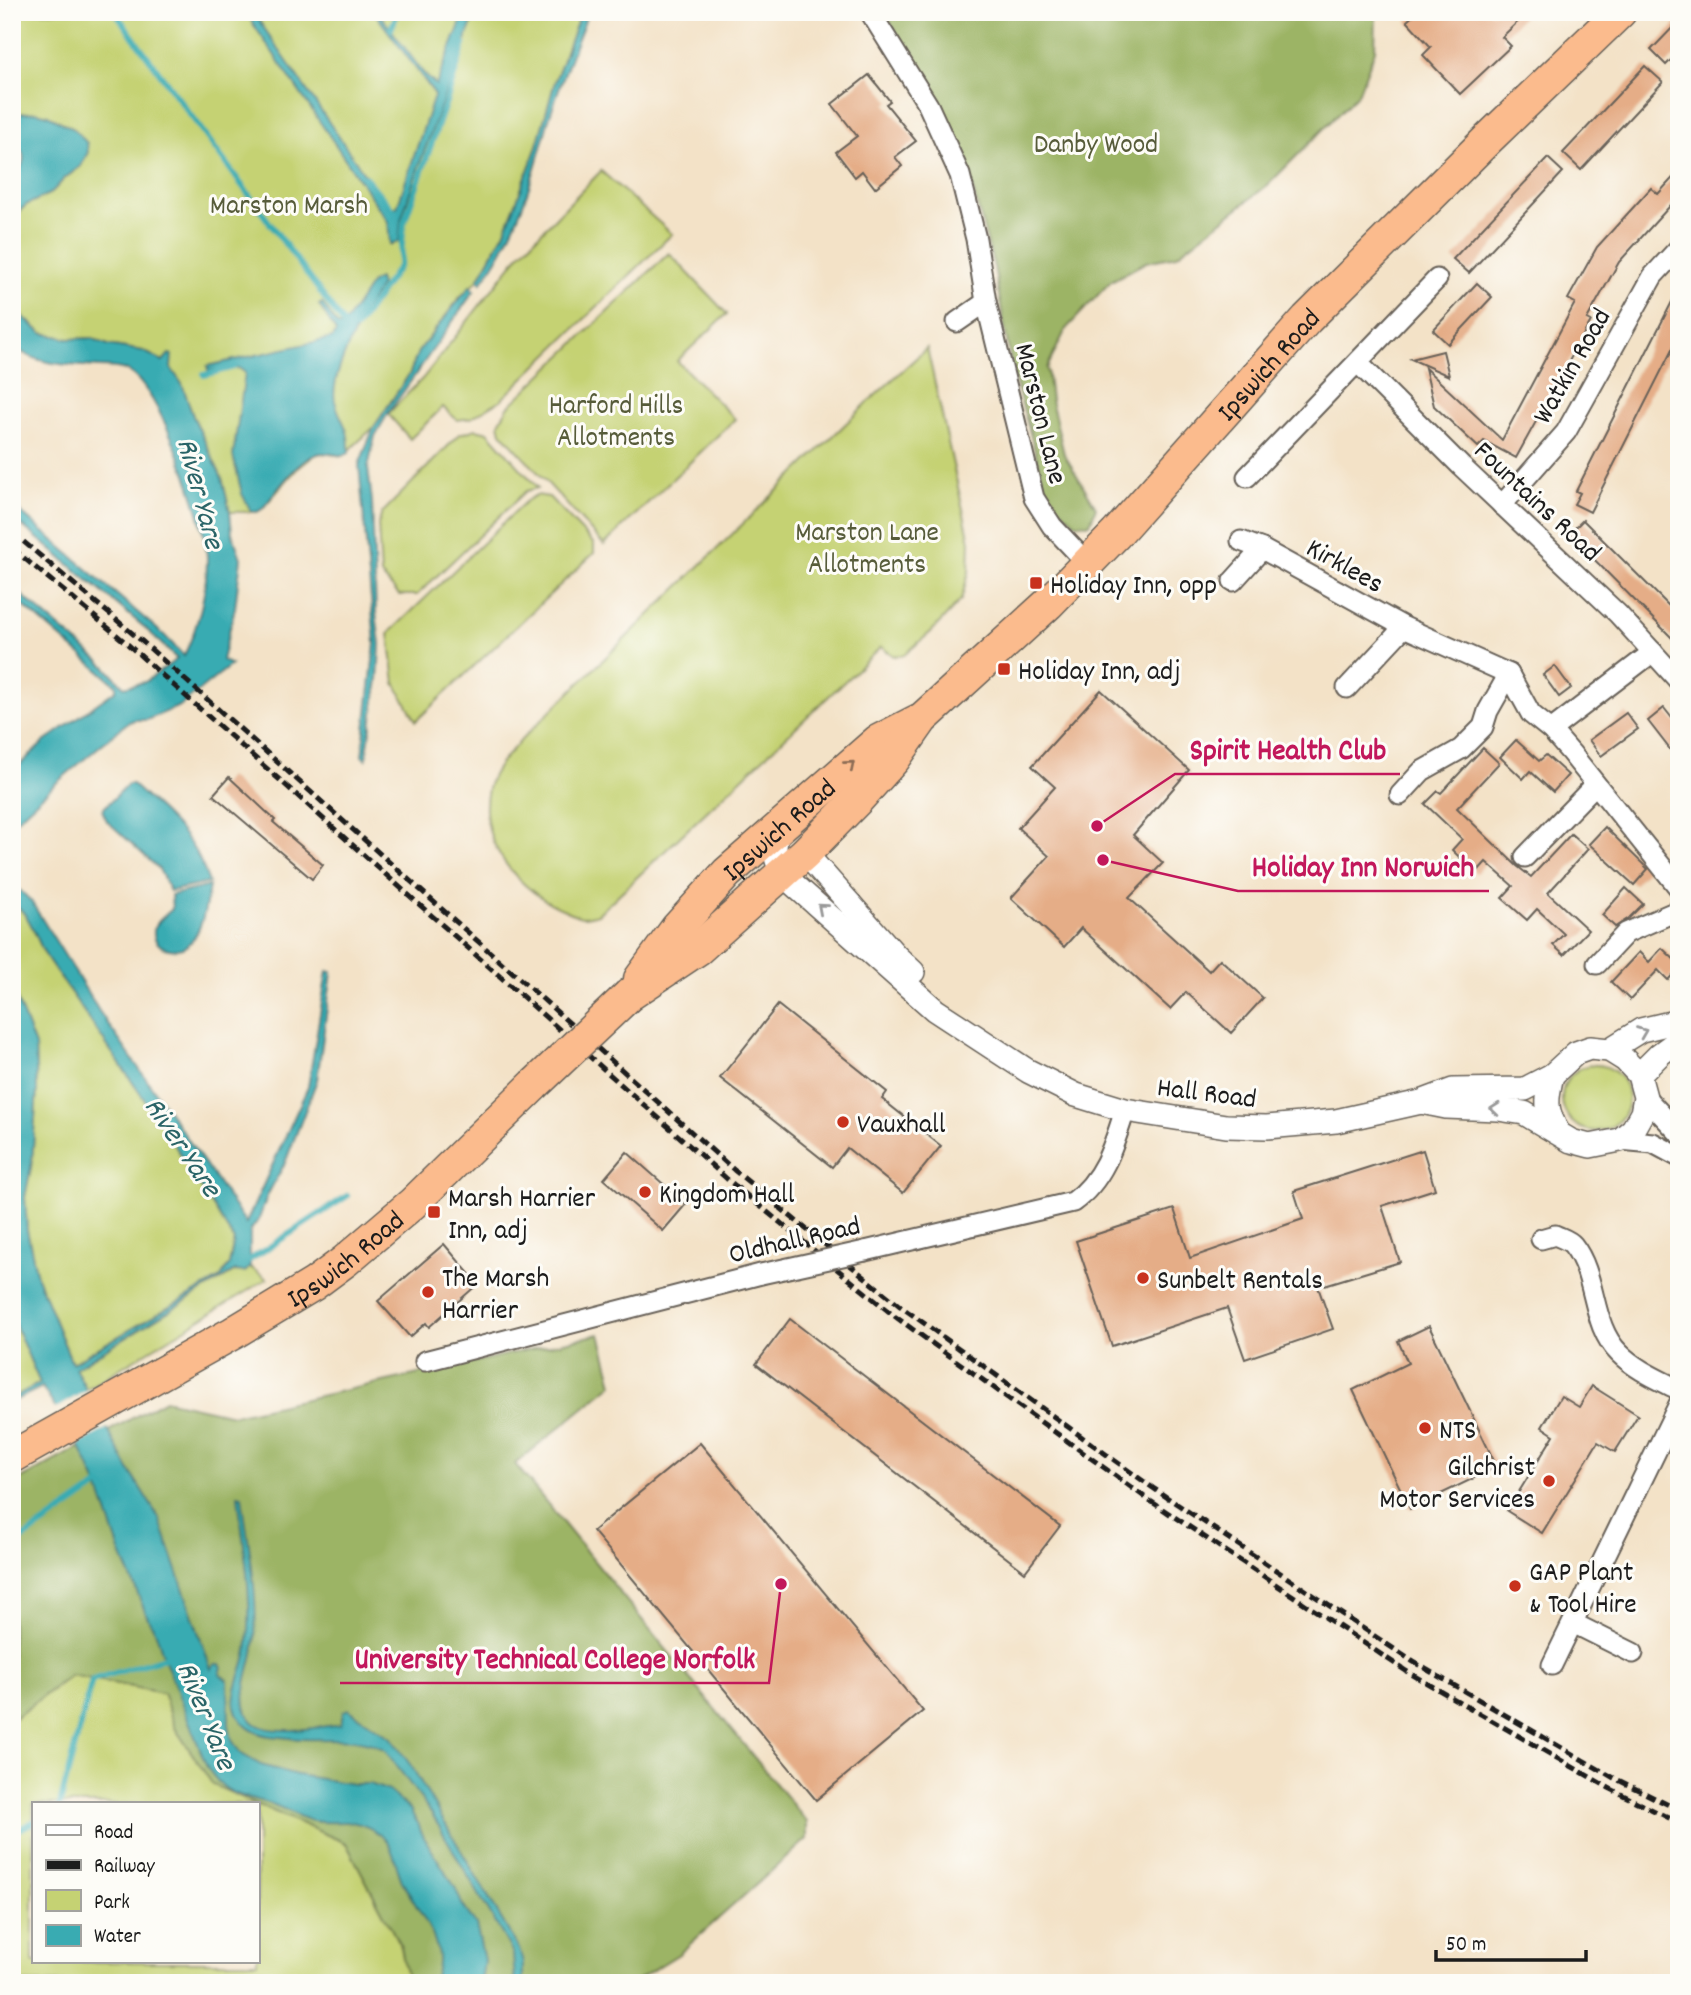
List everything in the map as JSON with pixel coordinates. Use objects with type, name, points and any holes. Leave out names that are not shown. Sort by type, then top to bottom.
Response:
[{"type":"highway","name":"Ipswich Road","points":[[629,995],[653,962],[688,936],[785,852],[858,799],[894,758],[922,719],[1048,604],[1157,489],[1307,319],[1620,12]]},
{"type":"highway","name":"Ipswich Road","points":[[12,1457],[281,1306],[345,1261],[413,1202],[629,995],[698,949],[785,852]]},
{"type":"street","name":"Marston Lane","points":[[870,12],[928,105],[961,174],[976,239],[986,302],[1034,498],[1052,526],[1087,563]]},
{"type":"street","name":"Watkin Road","points":[[1502,505],[1566,432],[1653,276],[1679,248]]},
{"type":"street","points":[[1247,477],[1437,279]]},
{"type":"street","points":[[957,322],[986,302]]},
{"type":"street","name":"Fountains Road","points":[[1358,363],[1502,505],[1618,614],[1679,681]]},
{"type":"street","name":"Kirklees","points":[[1241,541],[1262,549],[1404,627],[1509,674]]},
{"type":"street","name":"Kirklees","points":[[1233,581],[1262,549]]},
{"type":"street","name":"Kirklees","points":[[1347,688],[1404,627]]},
{"type":"street","points":[[1551,730],[1653,652]]},
{"type":"street","points":[[1509,674],[1531,714],[1551,730],[1679,888]]},
{"type":"street","points":[[1400,795],[1422,771],[1461,748],[1483,727],[1488,711],[1509,674]]},
{"type":"street","points":[[1525,857],[1595,785]]},
{"type":"street","name":"Hall Road","points":[[785,852],[998,1052],[1028,1071],[1076,1095],[1125,1110],[1226,1126],[1267,1127],[1336,1121],[1421,1102],[1453,1090],[1525,1089],[1552,1075],[1576,1052],[1590,1048],[1609,1050],[1641,1030],[1679,1021]]},
{"type":"street","points":[[1597,964],[1626,933],[1679,910]]},
{"type":"street","points":[[1639,1075],[1679,1040]]},
{"type":"street","points":[[1609,1050],[1625,1060],[1639,1075],[1645,1097],[1642,1113],[1633,1129],[1620,1140]]},
{"type":"street","points":[[1552,1075],[1546,1100],[1549,1116],[1558,1132]]},
{"type":"street","points":[[1645,1097],[1679,1133]]},
{"type":"street","name":"Hall Road","points":[[1421,1102],[1446,1107],[1524,1113],[1571,1141],[1590,1146],[1620,1140]]},
{"type":"street","name":"Oldhall Road","points":[[425,1361],[761,1274],[1073,1202],[1087,1192],[1098,1178],[1113,1147],[1125,1110]]},
{"type":"street","points":[[1620,1140],[1653,1143],[1679,1157]]},
{"type":"street","points":[[1541,1239],[1555,1235],[1572,1243],[1584,1265],[1601,1326],[1618,1352],[1644,1372],[1679,1390]]},
{"type":"street","points":[[1552,1665],[1679,1404]]},
{"type":"street","points":[[1573,1623],[1633,1653]]},
{"type":"green space","name":"Marston Marsh","points":[[12,12],[581,12],[556,78],[536,149],[516,203],[504,233],[478,280],[460,297],[418,352],[410,373],[374,427],[343,456],[321,453],[315,455],[296,470],[262,509],[257,512],[230,512],[222,478],[193,416],[182,384],[163,361],[143,351],[108,345],[91,338],[69,339],[42,333],[12,307],[12,218],[26,205],[51,193],[81,166],[74,129],[44,115],[12,114]]},
{"type":"green space","name":"Danby Wood","points":[[884,12],[1376,12],[1375,50],[1358,94],[1269,184],[1176,256],[1146,262],[1111,281],[1066,329],[1047,368],[1051,400],[1064,454],[1096,507],[1090,524],[1075,523],[1048,497],[1012,369],[994,267],[964,156],[912,58]]},
{"type":"green space","name":"Harford Hills Allotments","points":[[601,171],[672,234],[501,400],[471,418],[457,420],[443,407],[410,439],[388,414],[423,378],[520,254]]},
{"type":"green space","name":"Harford Hills Allotments","points":[[669,253],[727,314],[677,361],[735,419],[604,545],[501,432],[499,423],[508,407]]},
{"type":"green space","name":"Marston Lane Allotments","points":[[927,348],[970,541],[969,572],[961,600],[931,632],[904,655],[894,656],[881,647],[598,914],[578,916],[533,892],[505,863],[489,828],[486,809],[488,789],[498,767],[525,736]]},
{"type":"green space","name":"Harford Hills Allotments","points":[[476,429],[488,432],[538,488],[526,491],[417,595],[399,595],[381,575],[378,525],[382,513],[460,434]]},
{"type":"green space","name":"Harford Hills Allotments","points":[[536,495],[549,497],[594,544],[594,553],[416,721],[395,683],[389,633],[525,502]]},
{"type":"green space","points":[[12,903],[19,907],[29,920],[47,958],[164,1128],[234,1240],[229,1265],[220,1278],[72,1363],[37,1277],[27,1230],[25,1197],[32,1162],[37,1089],[35,1046],[12,987]]},
{"type":"green space","points":[[1595,1065],[1608,1068],[1618,1075],[1625,1085],[1628,1098],[1625,1111],[1618,1121],[1608,1128],[1595,1131],[1582,1128],[1572,1121],[1565,1111],[1562,1098],[1565,1085],[1572,1075],[1582,1068]]},
{"type":"green space","points":[[250,1267],[267,1279],[86,1389],[75,1367],[236,1271],[245,1272]]},
{"type":"green space","points":[[12,1318],[40,1383],[12,1398]]},
{"type":"green space","points":[[600,1334],[613,1384],[515,1464],[807,1822],[807,1839],[679,1954],[632,1983],[408,1983],[401,1947],[346,1843],[259,1805],[259,1802],[252,1802],[213,1785],[175,1728],[163,1693],[71,1675],[12,1720],[12,1484],[165,1400],[233,1415]]},
{"type":"green space","points":[[71,1675],[163,1693],[255,1802],[32,1802],[32,1964],[259,1964],[259,1805],[346,1843],[401,1947],[408,1983],[12,1983],[12,1720]]},
{"type":"water","points":[[245,12],[253,12],[388,208],[397,207],[434,96],[374,12],[378,12],[425,75],[436,85],[465,12],[476,12],[419,165],[401,220],[399,241],[390,245],[388,222]]},
{"type":"water","points":[[581,12],[588,12],[553,105],[523,205],[505,245],[481,283],[478,280],[504,233],[536,149],[556,78]]},
{"type":"water","points":[[37,112],[74,129],[87,143],[88,152],[81,166],[51,193],[26,205],[12,218],[12,185],[24,158],[19,147],[12,141],[12,114]]},
{"type":"water","points":[[379,279],[381,285],[350,342],[335,389],[337,409],[347,430],[349,453],[321,453],[309,458],[286,478],[262,509],[251,511],[242,494],[233,456],[245,373],[239,368],[208,370],[207,366],[333,338],[336,332],[319,305],[322,303],[337,325],[343,326],[372,282]]},
{"type":"water","points":[[470,286],[474,291],[375,436],[368,468],[380,644],[378,680],[366,759],[362,756],[375,643],[359,465],[374,427],[410,373],[418,352]]},
{"type":"water","name":"River Yare","points":[[12,307],[42,333],[69,339],[91,338],[108,345],[143,351],[163,361],[169,354],[172,355],[171,368],[182,384],[193,416],[222,478],[232,533],[241,558],[235,608],[222,660],[231,665],[180,706],[147,720],[127,723],[12,824],[12,772],[44,742],[116,690],[116,685],[12,596],[12,587],[105,666],[124,687],[145,682],[177,659],[144,627],[12,517],[12,505],[164,635],[184,656],[201,608],[207,558],[199,515],[179,455],[166,425],[139,380],[122,369],[53,363],[21,352],[12,345]]},
{"type":"water","points":[[128,784],[132,784],[168,817],[187,839],[203,866],[209,883],[170,891],[159,869],[107,821],[102,810]]},
{"type":"water","points":[[209,886],[201,924],[190,943],[179,949],[161,946],[154,937],[154,930],[172,909],[171,895]]},
{"type":"water","name":"River Yare","points":[[12,888],[21,891],[31,901],[99,1011],[246,1223],[308,1087],[327,971],[332,972],[317,1080],[285,1163],[268,1194],[259,1219],[250,1231],[250,1267],[245,1272],[235,1271],[75,1368],[128,1468],[159,1518],[211,1669],[215,1664],[220,1664],[220,1674],[228,1681],[229,1725],[232,1740],[240,1753],[261,1765],[297,1775],[370,1784],[389,1791],[410,1809],[476,1925],[484,1960],[482,1976],[477,1983],[431,1983],[437,1970],[436,1944],[402,1881],[390,1847],[375,1831],[357,1823],[304,1819],[279,1807],[238,1795],[215,1778],[207,1767],[155,1630],[120,1551],[98,1486],[79,1445],[42,1387],[12,1402],[12,1398],[40,1383],[12,1318],[12,987],[35,1046],[37,1089],[32,1162],[25,1197],[27,1230],[37,1277],[72,1363],[220,1278],[229,1265],[234,1240],[164,1128],[47,958],[29,920],[19,907],[12,903]]},
{"type":"water","points":[[238,1495],[242,1496],[256,1610],[254,1647],[244,1698],[249,1717],[264,1728],[297,1730],[341,1724],[343,1712],[348,1709],[391,1738],[412,1767],[519,1949],[523,1962],[523,1983],[515,1983],[513,1953],[432,1814],[385,1750],[355,1740],[298,1739],[264,1735],[248,1727],[240,1718],[234,1701],[247,1650],[249,1612]]},
{"type":"pier","points":[[90,1388],[111,1426],[76,1446],[53,1410]]},
{"type":"building","points":[[1417,12],[1528,12],[1502,37],[1511,46],[1460,94],[1423,55],[1431,47],[1407,21]]},
{"type":"building","points":[[1679,21],[1679,52],[1666,65],[1651,50]]},
{"type":"building","points":[[1645,66],[1663,82],[1581,170],[1563,153]]},
{"type":"building","points":[[869,75],[890,101],[886,104],[916,141],[895,157],[902,166],[875,188],[862,171],[855,177],[836,152],[857,136],[832,104]]},
{"type":"building","points":[[1548,158],[1563,172],[1469,273],[1453,259]]},
{"type":"building","points":[[1679,171],[1679,196],[1619,262],[1587,319],[1591,321],[1516,458],[1484,441],[1478,447],[1434,406],[1425,368],[1502,440],[1575,303],[1568,299],[1597,247],[1651,188],[1658,194]]},
{"type":"building","points":[[1477,283],[1492,297],[1448,344],[1433,330]]},
{"type":"building","points":[[1679,288],[1679,336],[1590,512],[1574,504],[1580,493],[1576,491]]},
{"type":"building","points":[[1443,351],[1449,376],[1411,359]]},
{"type":"building","points":[[1583,520],[1679,616],[1679,645],[1569,534]]},
{"type":"building","points":[[1555,666],[1571,688],[1559,697],[1543,675]]},
{"type":"building","points":[[1101,690],[1189,770],[1133,835],[1163,863],[1129,898],[1209,971],[1220,959],[1263,998],[1231,1033],[1186,992],[1170,1009],[1081,928],[1064,947],[1011,898],[1049,856],[1018,828],[1055,787],[1032,766]]},
{"type":"building","points":[[1664,708],[1679,727],[1679,761],[1648,721]]},
{"type":"building","points":[[1626,713],[1638,729],[1601,756],[1589,740]]},
{"type":"building","points":[[1516,740],[1539,761],[1546,755],[1568,775],[1553,792],[1530,771],[1523,779],[1500,757]]},
{"type":"building","points":[[1483,748],[1499,763],[1457,808],[1517,866],[1531,877],[1571,834],[1588,849],[1548,893],[1588,930],[1564,955],[1553,945],[1564,934],[1537,909],[1527,920],[1502,898],[1513,886],[1486,862],[1476,873],[1452,850],[1462,839],[1425,804],[1438,791],[1441,793]]},
{"type":"building","points":[[229,777],[275,820],[273,822],[323,865],[312,879],[213,795]]},
{"type":"building","points":[[1605,827],[1648,869],[1634,885],[1589,844]]},
{"type":"building","points":[[1626,888],[1643,904],[1615,927],[1602,915]]},
{"type":"building","points":[[1662,948],[1679,964],[1679,968],[1668,980],[1658,970],[1630,1000],[1611,982],[1639,952],[1649,962]]},
{"type":"building","name":"Vauxhall","points":[[778,1005],[887,1092],[882,1099],[941,1146],[903,1193],[847,1148],[832,1167],[720,1078]]},
{"type":"building","points":[[1423,1150],[1435,1189],[1382,1206],[1400,1262],[1318,1287],[1333,1329],[1245,1359],[1227,1308],[1112,1346],[1076,1241],[1174,1209],[1190,1258],[1303,1219],[1294,1191]]},
{"type":"building","name":"Kingdom Hall","points":[[627,1152],[686,1204],[663,1231],[604,1179]]},
{"type":"building","name":"The Marsh Harrier","points":[[444,1244],[478,1284],[429,1327],[426,1323],[410,1337],[378,1301]]},
{"type":"building","points":[[790,1319],[1060,1526],[1025,1572],[756,1364]]},
{"type":"building","name":"NTS","points":[[1429,1326],[1497,1467],[1410,1509],[1353,1390],[1408,1363],[1398,1341]]},
{"type":"building","name":"Gilchrist Motor Services","points":[[1592,1386],[1638,1415],[1615,1452],[1598,1442],[1542,1533],[1507,1511],[1554,1435],[1542,1427],[1561,1396],[1579,1407]]},
{"type":"building","points":[[700,1443],[923,1711],[816,1800],[593,1531]]},
{"type":"waterway","points":[[115,12],[348,330]]},
{"type":"waterway","points":[[391,29],[398,12]]},
{"type":"waterway","points":[[356,328],[400,265],[404,223],[464,44]]},
{"type":"waterway","points":[[366,178],[395,213]]},
{"type":"waterway","points":[[204,375],[234,367]]},
{"type":"waterway","points":[[248,1261],[347,1196]]},
{"type":"waterway","points":[[12,1546],[98,1486]]},
{"type":"waterway","name":"River Yare","points":[[61,1802],[92,1680],[164,1658]]},
{"type":"waterway","points":[[12,1833],[32,1823]]},
{"type":"railway","points":[[12,532],[144,643],[734,1170],[900,1306],[1153,1488],[1412,1661],[1614,1778],[1679,1810]]},
{"type":"railway","points":[[12,548],[124,641],[727,1179],[893,1315],[1146,1498],[1406,1671],[1609,1788],[1679,1823]]},
{"type":"place","name":"Holiday Inn, opp","points":[[1036,583]]},
{"type":"place","name":"Holiday Inn, adj","points":[[1004,669]]},
{"type":"place","name":"Spirit Health Club","points":[[1097,826]]},
{"type":"place","name":"Holiday Inn Norwich","points":[[1103,860]]},
{"type":"place","name":"Vauxhall","points":[[843,1122]]},
{"type":"place","name":"Kingdom Hall","points":[[645,1192]]},
{"type":"place","name":"Marsh Harrier Inn, adj","points":[[434,1212]]},
{"type":"place","name":"Sunbelt Rentals","points":[[1143,1278]]},
{"type":"place","name":"The Marsh Harrier","points":[[428,1292]]},
{"type":"place","name":"NTS","points":[[1425,1428]]},
{"type":"place","name":"Gilchrist Motor Services","points":[[1549,1481]]},
{"type":"place","name":"University Technical College Norfolk","points":[[781,1584]]},
{"type":"place","name":"GAP Plant & Tool Hire","points":[[1515,1586]]}]
